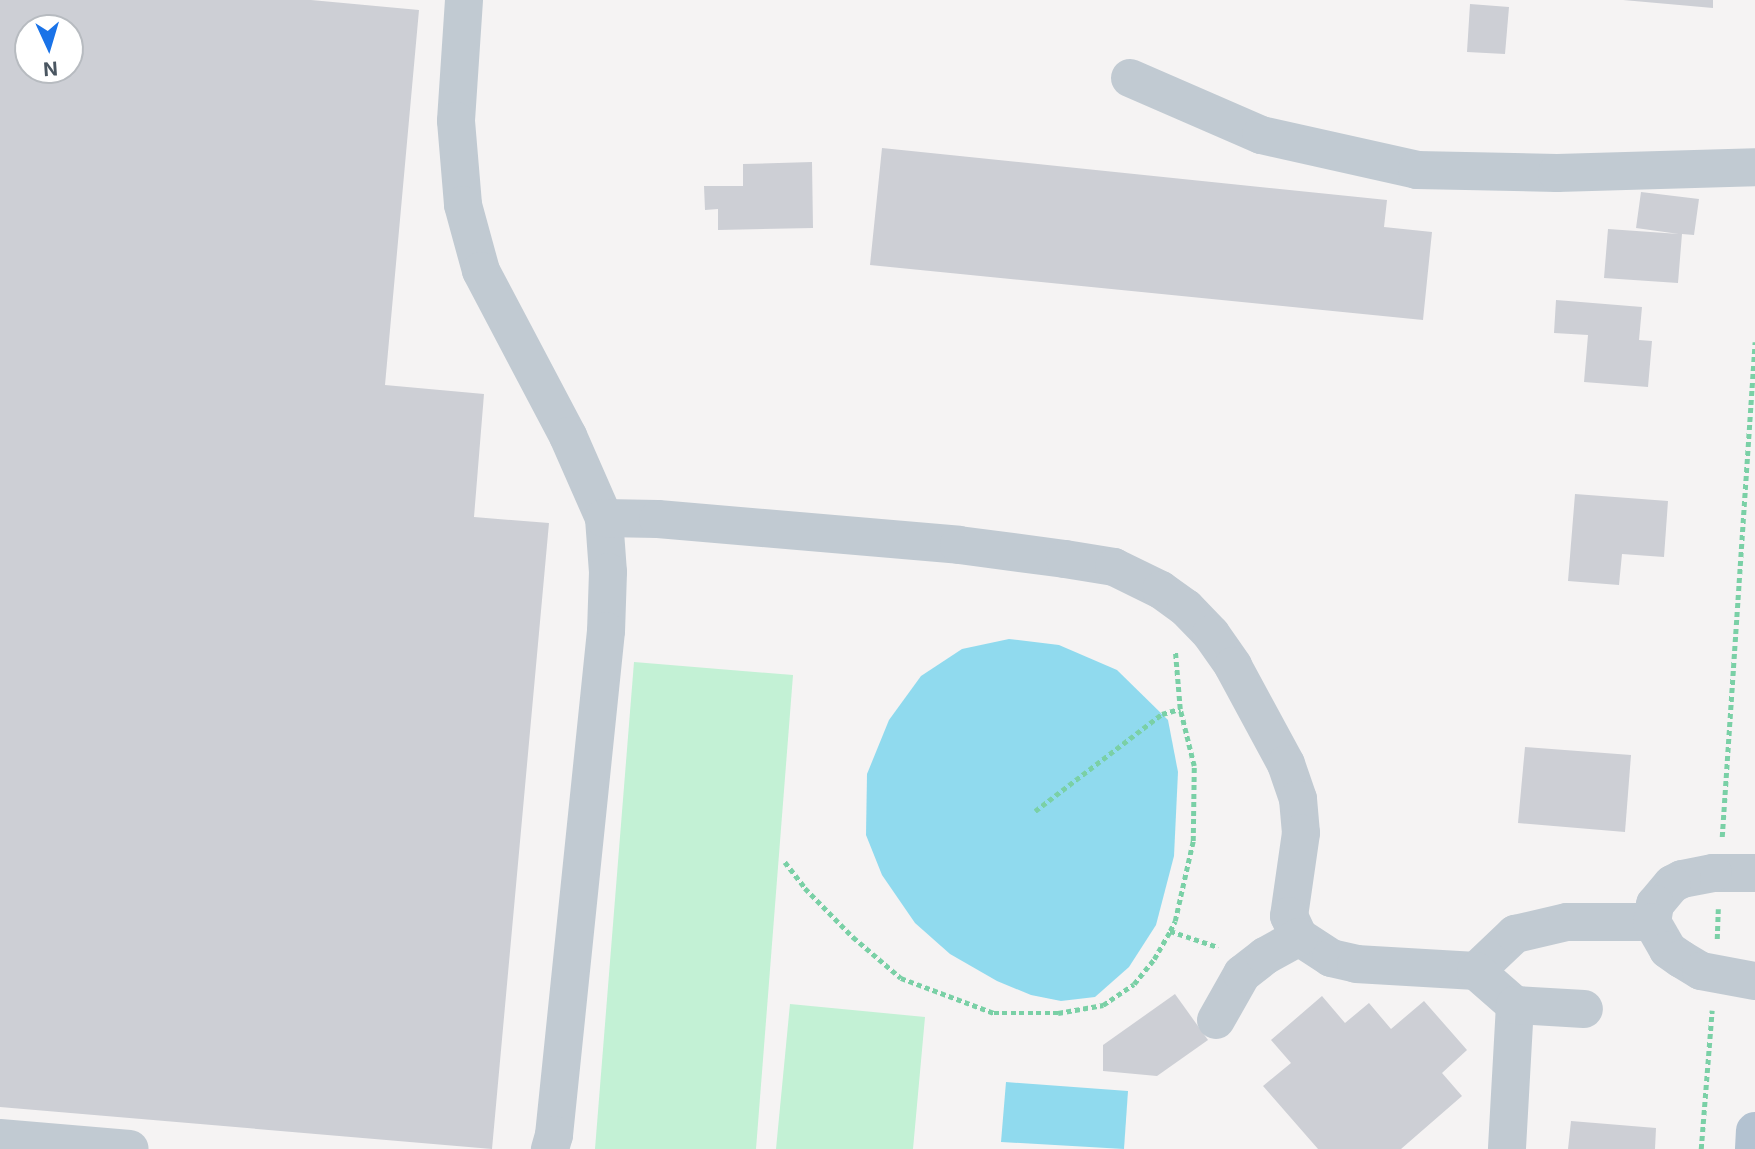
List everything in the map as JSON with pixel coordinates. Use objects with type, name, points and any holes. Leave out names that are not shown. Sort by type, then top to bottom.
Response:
[{"type":"main road","points":[[1754,1149],[1755,1131]]},
{"type":"lane","points":[[464,0],[456,121],[463,205],[470,231],[481,271],[568,436],[604,518],[608,572],[606,631],[554,1135],[550,1149]]},
{"type":"lane","points":[[1130,78],[1261,135],[1417,170],[1557,173],[1755,167]]},
{"type":"lane","points":[[604,518],[658,519],[959,545],[1114,567],[1186,608],[1211,635],[1233,666],[1286,764],[1298,799],[1301,832],[1289,916],[1299,937],[1331,958],[1356,964],[1476,971],[1516,1005],[1584,1009]]},
{"type":"lane","points":[[1737,873],[1682,879],[1672,884],[1655,904],[1652,922],[1668,950],[1701,971],[1755,981]]},
{"type":"lane","points":[[1476,971],[1515,934],[1567,922],[1652,922]]},
{"type":"lane","points":[[1216,1020],[1241,974],[1265,956],[1299,937]]},
{"type":"lane","points":[[1507,1149],[1516,1005]]},
{"type":"lane","points":[[0,1138],[130,1149]]},
{"type":"path","points":[[1701,1149],[1715,975],[1737,873],[1755,342]]},
{"type":"path","points":[[785,862],[805,888],[853,937],[901,978],[994,1013],[1058,1013],[1104,1005],[1134,984],[1154,960],[1175,921],[1193,841],[1194,766],[1180,709],[1170,597]]},
{"type":"path","points":[[1035,811],[1162,714],[1180,709]]},
{"type":"green space","points":[[634,662],[793,675],[756,1149],[595,1149]]},
{"type":"green space","points":[[790,1004],[925,1017],[913,1149],[776,1149]]},
{"type":"water","points":[[1009,639],[1059,645],[1117,670],[1168,720],[1178,772],[1174,856],[1156,925],[1129,967],[1095,997],[1061,1001],[1031,995],[997,981],[950,954],[915,923],[882,875],[866,835],[867,774],[889,720],[921,676],[962,649]]},
{"type":"water","points":[[1006,1082],[1128,1091],[1124,1149],[1001,1142]]},
{"type":"building","points":[[0,0],[311,0],[419,10],[385,385],[484,394],[474,517],[549,523],[492,1149],[0,1107]]},
{"type":"building","points":[[1623,0],[1713,0],[1713,8]]},
{"type":"building","points":[[1470,4],[1509,7],[1505,54],[1467,52]]},
{"type":"building","points":[[882,148],[1387,200],[1384,227],[1432,232],[1423,320],[870,265]]},
{"type":"building","points":[[812,162],[813,228],[718,230],[718,209],[705,210],[704,186],[743,186],[743,164]]},
{"type":"building","points":[[1641,192],[1699,199],[1694,235],[1682,234],[1678,283],[1604,278],[1608,229],[1679,234],[1636,228]]},
{"type":"building","points":[[1556,300],[1642,307],[1639,340],[1652,341],[1648,387],[1584,382],[1588,335],[1554,333]]},
{"type":"building","points":[[1575,494],[1668,501],[1664,557],[1622,554],[1619,585],[1568,581]]},
{"type":"building","points":[[1525,747],[1631,755],[1625,832],[1518,823]]},
{"type":"building","points":[[1175,994],[1208,1040],[1157,1076],[1103,1071],[1103,1045]]},
{"type":"building","points":[[1322,996],[1345,1023],[1369,1003],[1391,1029],[1424,1001],[1467,1050],[1442,1073],[1462,1096],[1401,1149],[1318,1149],[1263,1086],[1291,1063],[1271,1040]]},
{"type":"building","points":[[1571,1121],[1656,1128],[1655,1149],[1568,1149]]}]
